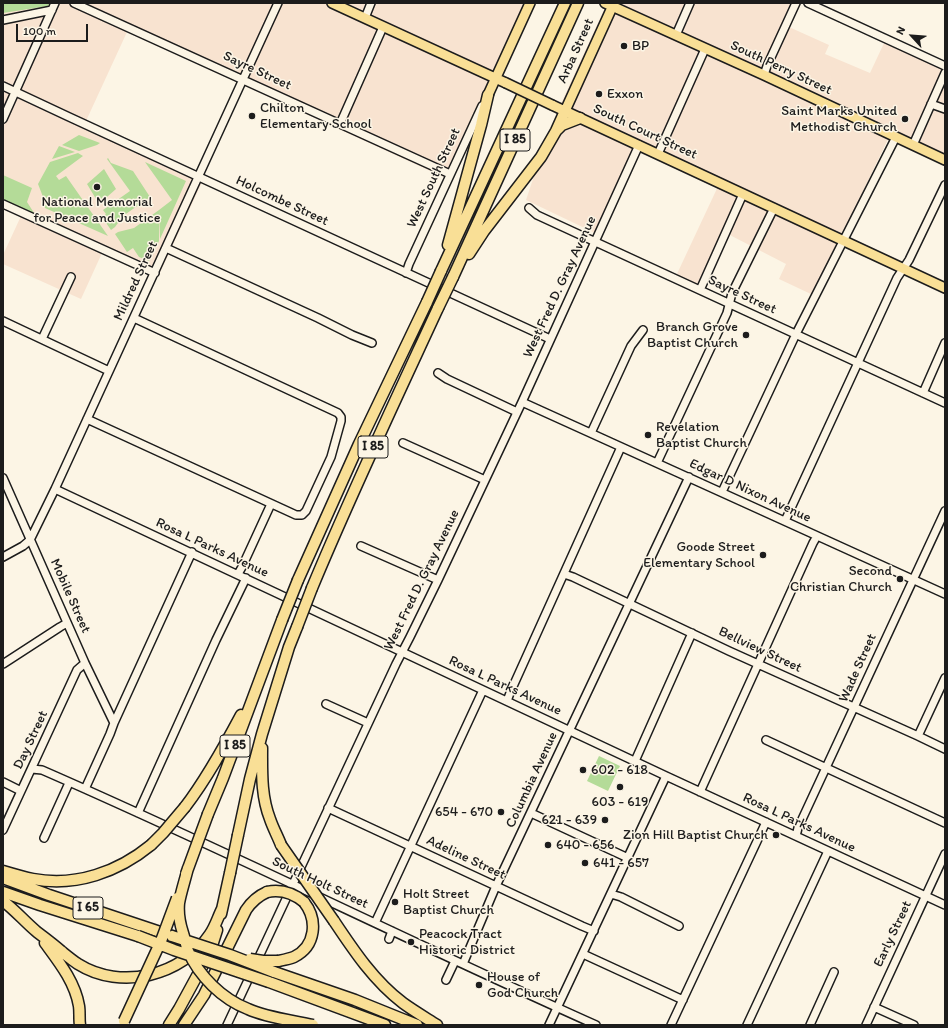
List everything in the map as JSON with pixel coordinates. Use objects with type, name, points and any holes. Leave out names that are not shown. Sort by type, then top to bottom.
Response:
[{"type":"highway","name":"I 85","points":[[188,868],[298,580],[362,437],[427,302],[565,3]]},
{"type":"highway","name":"I 85","points":[[222,909],[250,779],[262,734],[289,647],[312,588],[340,520],[375,443],[453,277],[578,3]]},
{"type":"highway","points":[[441,271],[482,125],[488,95]]},
{"type":"highway","points":[[453,277],[484,231],[541,157],[556,131],[565,111]]},
{"type":"highway","points":[[556,131],[562,125],[580,118]]},
{"type":"highway","points":[[4,875],[42,881],[78,880],[112,870],[151,845],[185,807],[199,788],[217,759],[260,678]]},
{"type":"highway","points":[[262,734],[262,782],[264,798],[270,819],[281,845],[361,960],[381,983],[403,1002],[437,1025]]},
{"type":"highway","points":[[123,1023],[161,941],[188,868]]},
{"type":"highway","points":[[188,868],[179,904],[179,917],[188,951],[205,978],[223,995],[248,1010],[313,1025]]},
{"type":"highway","name":"I 65","points":[[4,875],[49,895],[349,998],[417,1025]]},
{"type":"highway","name":"I 65","points":[[3,892],[138,936],[385,1025]]},
{"type":"highway","points":[[184,1025],[204,995],[246,910],[255,898],[267,892],[285,892],[295,895],[304,902],[310,911],[313,930],[311,937],[299,953],[292,957],[278,961],[263,961],[230,956]]},
{"type":"highway","points":[[3,901],[36,931],[76,963],[101,974],[118,977],[143,976],[157,973],[173,967],[181,962],[198,949],[211,933],[222,909]]},
{"type":"highway","points":[[169,1025],[210,952],[222,909]]},
{"type":"highway","points":[[36,931],[65,971],[70,981],[79,1006],[80,1025]]},
{"type":"main road","name":"South Court Street","points":[[332,3],[945,288]]},
{"type":"main road","points":[[488,95],[530,3]]},
{"type":"main road","name":"South Perry Street","points":[[610,4],[945,160]]},
{"type":"main road","name":"Arba Street","points":[[565,111],[610,4]]},
{"type":"street","name":"Sayre Street","points":[[74,3],[450,174]]},
{"type":"street","name":"Mildred Street","points":[[3,557],[23,546],[30,540],[134,318],[278,3]]},
{"type":"street","points":[[365,18],[372,3]]},
{"type":"street","points":[[676,35],[690,3]]},
{"type":"street","points":[[764,75],[796,3]]},
{"type":"street","points":[[808,3],[945,66]]},
{"type":"street","points":[[3,20],[54,6]]},
{"type":"street","points":[[3,116],[54,6]]},
{"type":"street","points":[[340,124],[383,27]]},
{"type":"street","points":[[658,154],[705,49]]},
{"type":"street","points":[[913,145],[945,73]]},
{"type":"street","name":"Holcombe Street","points":[[3,86],[550,339]]},
{"type":"street","name":"West South Street","points":[[406,273],[450,174],[488,95]]},
{"type":"street","points":[[931,104],[945,109]]},
{"type":"street","points":[[722,492],[796,334],[896,137]]},
{"type":"street","name":"West Fred D. Gray Avenue","points":[[226,1025],[368,723],[438,580],[522,402],[639,145]]},
{"type":"street","points":[[785,521],[897,278],[909,260],[945,185]]},
{"type":"street","points":[[700,290],[743,194]]},
{"type":"street","points":[[3,204],[154,272]]},
{"type":"street","name":"Sayre Street","points":[[529,208],[537,215],[945,403]]},
{"type":"street","points":[[657,463],[727,313],[732,293],[774,208]]},
{"type":"street","points":[[166,248],[372,343]]},
{"type":"street","points":[[42,339],[71,277]]},
{"type":"street","points":[[87,419],[296,515],[302,515],[306,511],[331,457],[341,421],[340,415],[331,409],[134,318]]},
{"type":"street","points":[[3,321],[109,371]]},
{"type":"street","points":[[591,433],[631,346],[643,330]]},
{"type":"street","points":[[923,393],[945,343]]},
{"type":"street","points":[[438,373],[446,379],[517,412]]},
{"type":"street","name":"Edgar D Nixon Avenue","points":[[522,402],[945,594]]},
{"type":"street","points":[[403,443],[485,480]]},
{"type":"street","points":[[508,701],[510,693],[621,447]]},
{"type":"street","name":"Columbia Avenue","points":[[463,964],[496,886],[689,477]]},
{"type":"street","name":"Mobile Street","points":[[3,478],[85,663],[114,723]]},
{"type":"street","name":"Rosa L Parks Avenue","points":[[55,489],[192,552],[700,792],[945,905]]},
{"type":"street","points":[[238,574],[271,504]]},
{"type":"street","name":"Wade Street","points":[[796,836],[798,828],[855,708],[945,511]]},
{"type":"street","points":[[700,792],[817,536]]},
{"type":"street","points":[[361,546],[438,580]]},
{"type":"street","points":[[85,790],[192,552]]},
{"type":"street","name":"Bellview Street","points":[[564,574],[945,749]]},
{"type":"street","points":[[138,813],[216,640],[246,578]]},
{"type":"street","points":[[3,664],[48,634],[68,623]]},
{"type":"street","points":[[635,761],[692,633]]},
{"type":"street","name":"Day Street","points":[[3,830],[77,670],[85,663]]},
{"type":"street","points":[[918,736],[945,678]]},
{"type":"street","points":[[375,923],[483,690]]},
{"type":"street","points":[[326,704],[368,723]]},
{"type":"street","points":[[766,740],[945,822]]},
{"type":"street","name":"South Holt Street","points":[[32,769],[42,770],[138,813],[596,1025]]},
{"type":"street","points":[[549,1025],[666,776]]},
{"type":"street","points":[[3,782],[21,792]]},
{"type":"street","points":[[44,838],[69,783]]},
{"type":"street","name":"Adeline Street","points":[[328,808],[582,926],[594,930]]},
{"type":"street","points":[[530,813],[628,858]]},
{"type":"street","points":[[671,1025],[766,822]]},
{"type":"street","points":[[747,1025],[828,851]]},
{"type":"street","name":"Early Street","points":[[866,1025],[945,854]]},
{"type":"street","points":[[611,894],[621,897],[679,926]]},
{"type":"street","points":[[389,939],[392,931]]},
{"type":"street","points":[[583,954],[682,1000]]},
{"type":"street","points":[[446,980],[455,961]]},
{"type":"street","points":[[810,1025],[834,972]]},
{"type":"street","points":[[874,1007],[914,1025]]},
{"type":"shaded area","points":[[3,3],[534,3],[452,181],[127,32],[86,121],[205,176],[158,277],[102,253],[81,299],[3,264],[3,255],[21,216],[3,209]]},
{"type":"shaded area","points":[[607,3],[800,3],[789,27],[829,45],[825,54],[870,73],[885,41],[945,69],[945,157],[891,133],[813,295],[779,279],[786,264],[724,232],[699,287],[676,276],[721,180],[638,142],[595,233],[526,200],[544,146],[563,99]]},
{"type":"green space","points":[[3,3],[50,3],[48,6],[3,13]]},
{"type":"green space","points":[[79,135],[100,143],[79,151],[62,145]]},
{"type":"green space","points":[[59,146],[75,152],[52,159]]},
{"type":"green space","points":[[78,153],[83,156],[56,176],[59,180],[66,176],[108,236],[45,208],[45,202],[38,184],[50,162]]},
{"type":"green space","points":[[108,158],[111,163],[133,171],[150,197],[123,216],[111,230],[102,217],[106,214],[103,210],[130,191],[107,159]]},
{"type":"green space","points":[[145,162],[186,181],[160,239],[159,210],[172,200]]},
{"type":"green space","points":[[104,169],[116,189],[99,204],[87,184]]},
{"type":"green space","points":[[3,175],[32,188],[27,202],[36,216],[3,201]]},
{"type":"green space","points":[[159,210],[159,241],[149,261],[139,257],[133,248],[127,252],[115,234],[134,228]]},
{"type":"green space","points":[[599,756],[620,766],[608,791],[587,781]]},
{"type":"place","name":"BP","points":[[624,46]]},
{"type":"place","name":"Exxon","points":[[599,94]]},
{"type":"place","name":"Chilton Elementary School","points":[[252,116]]},
{"type":"place","name":"Saint Marks United Methodist Church","points":[[905,119]]},
{"type":"place","name":"National Memorial for Peace and Justice","points":[[97,187]]},
{"type":"place","name":"Branch Grove Baptist Church","points":[[746,335]]},
{"type":"place","name":"Revelation Baptist Church","points":[[648,435]]},
{"type":"place","name":"Goode Street Elementary School","points":[[763,555]]},
{"type":"place","name":"Second Christian Church","points":[[900,579]]},
{"type":"place","name":"602 - 618","points":[[583,770]]},
{"type":"place","name":"603 - 619","points":[[620,787]]},
{"type":"place","name":"654 - 670","points":[[501,812]]},
{"type":"place","name":"621 - 639","points":[[605,820]]},
{"type":"place","name":"Zion Hill Baptist Church","points":[[776,835]]},
{"type":"place","name":"640 - 656","points":[[548,845]]},
{"type":"place","name":"641 - 657","points":[[585,863]]},
{"type":"place","name":"Holt Street Baptist Church","points":[[395,902]]},
{"type":"place","name":"Peacock Tract Historic District","points":[[411,942]]},
{"type":"place","name":"House of God Church","points":[[479,985]]}]
